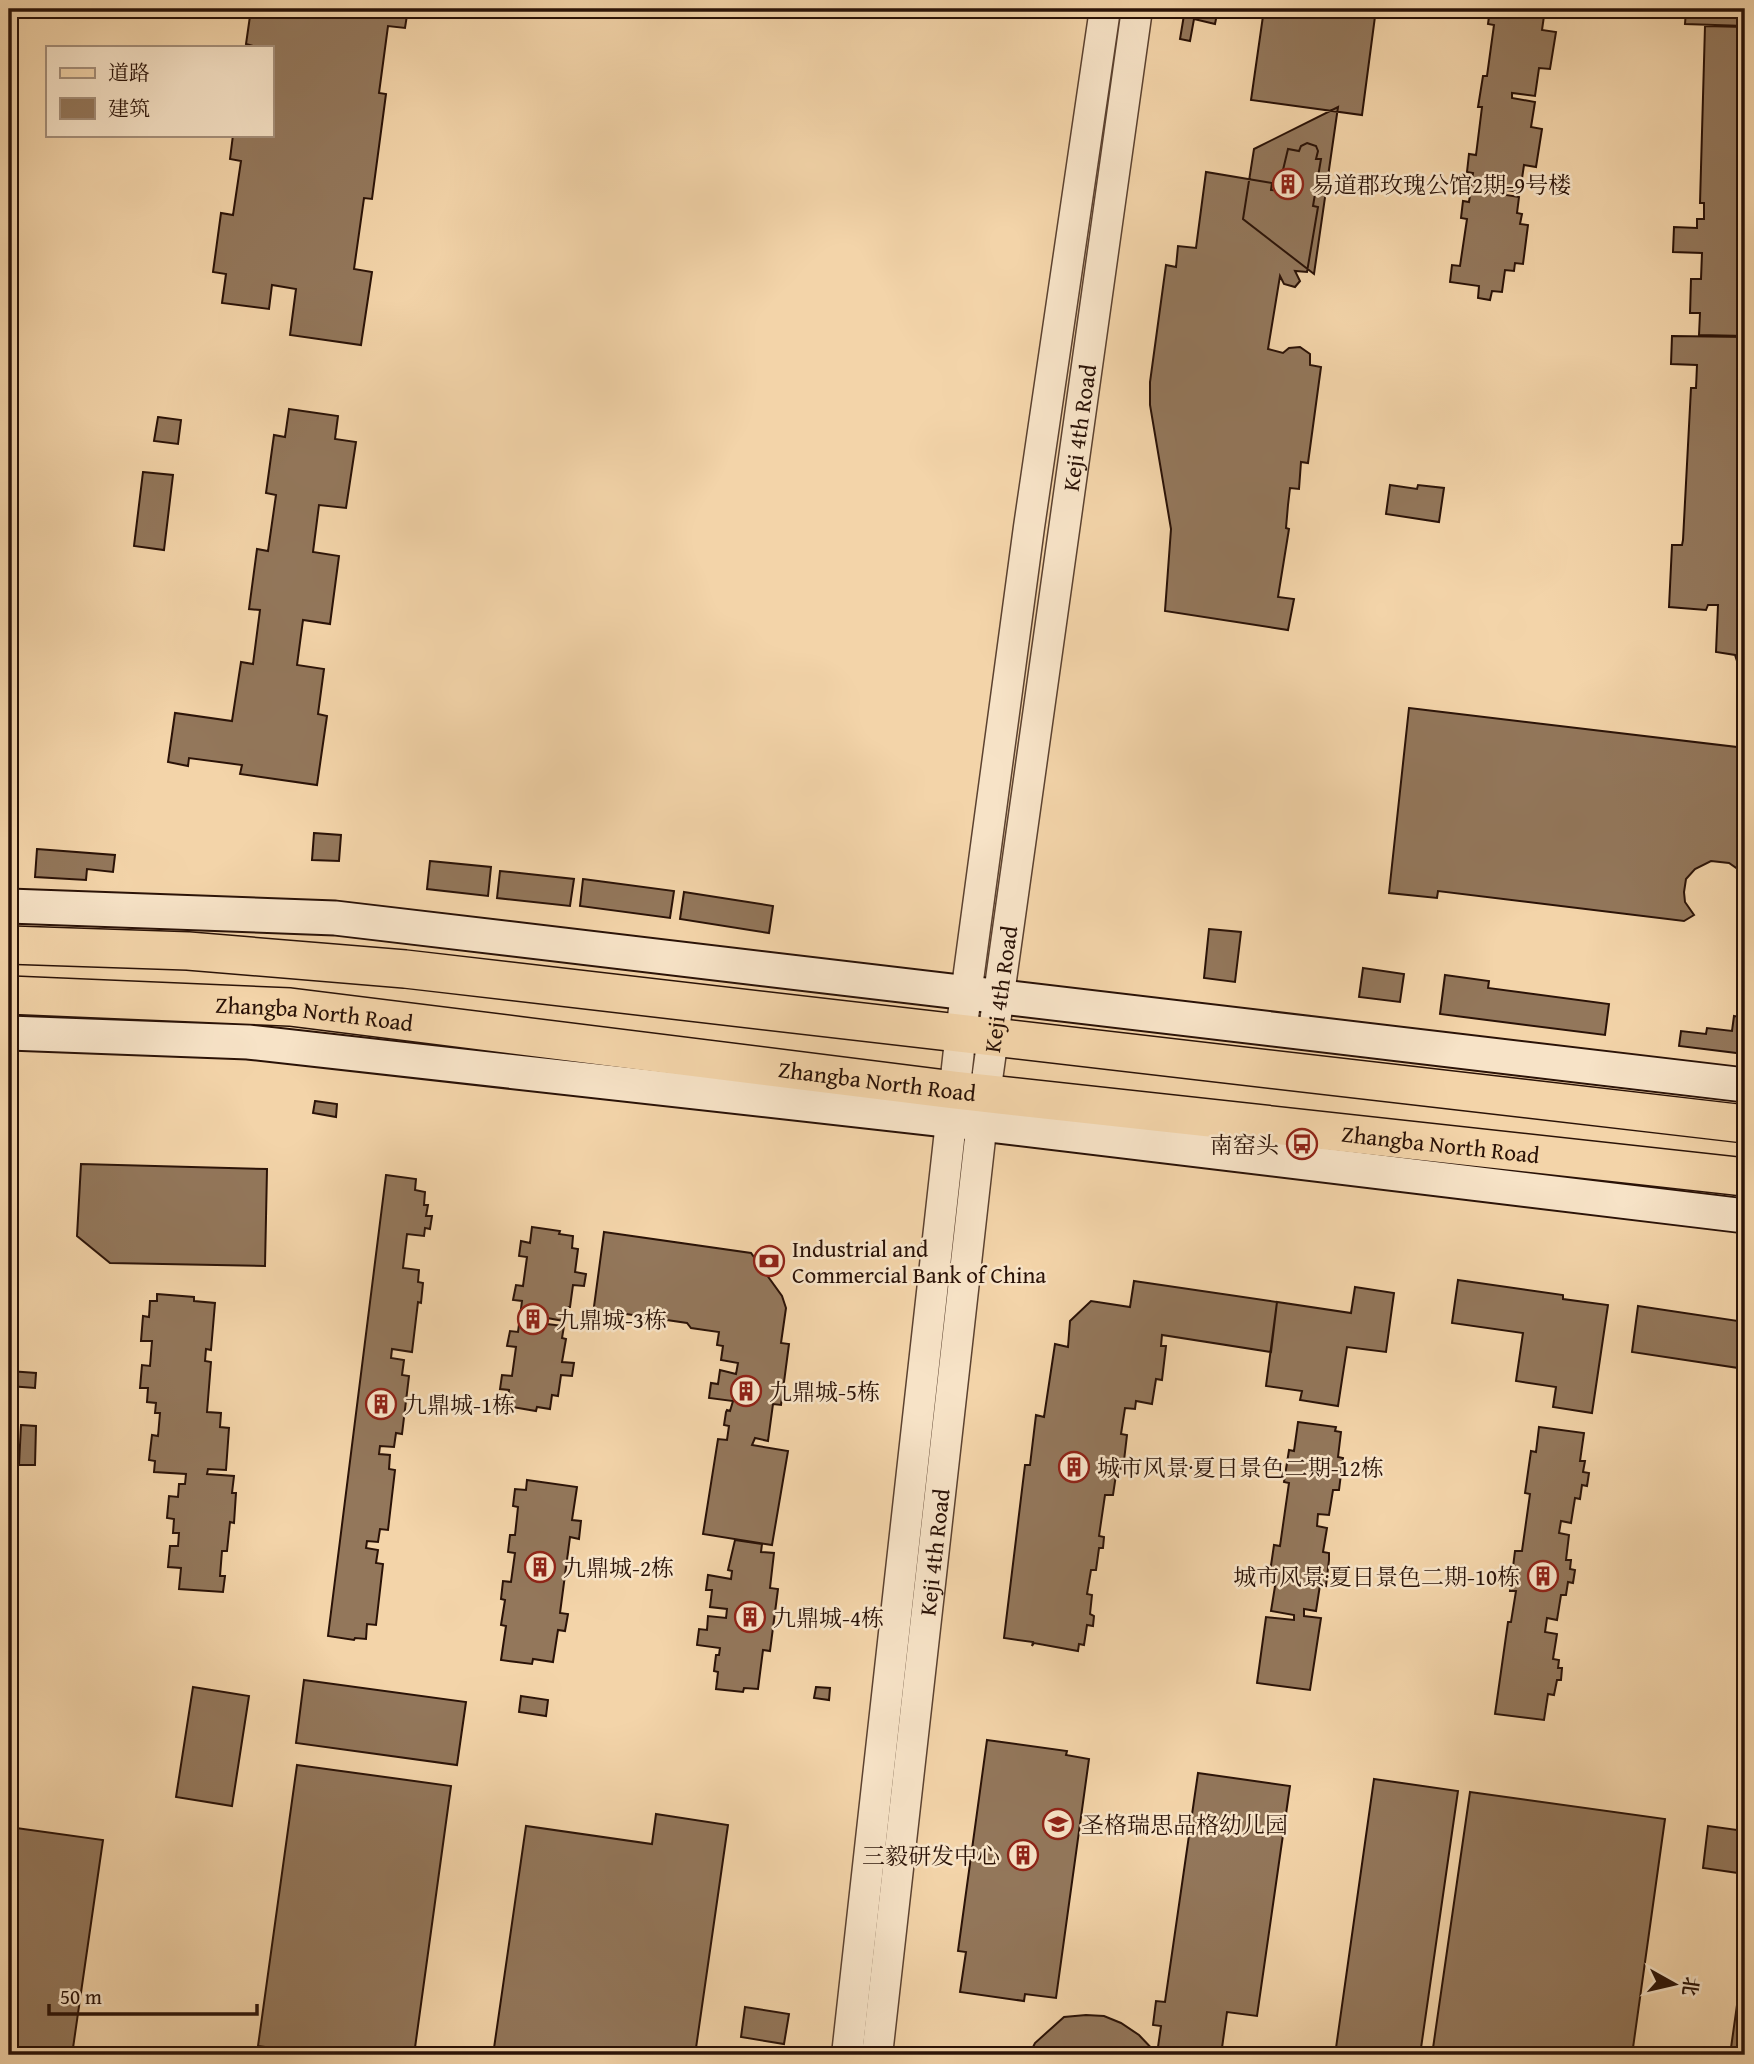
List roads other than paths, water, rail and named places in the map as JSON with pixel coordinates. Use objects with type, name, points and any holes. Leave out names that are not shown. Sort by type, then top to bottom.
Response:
[{"type":"main road","points":[[9,906],[335,918],[1745,1085]]},
{"type":"main road","points":[[9,945],[188,951],[405,969],[1745,1125]]},
{"type":"main road","name":"Zhangba North Road","points":[[9,995],[290,1007],[968,1107],[1745,1177]]},
{"type":"main road","points":[[9,1033],[248,1042],[968,1107],[1745,1216]]},
{"type":"street","name":"Keji 4th Road","points":[[847,2055],[977,1034],[967,991],[1028,527],[1105,9]]},
{"type":"street","name":"Keji 4th Road","points":[[977,1034],[999,995],[1137,9]]},
{"type":"street","name":"Keji 4th Road","points":[[877,2055],[968,1107]]},
{"type":"place","name":"易道郡玫瑰公馆2期-9号楼","points":[[1288,184]]},
{"type":"place","name":"南窑头","points":[[1302,1144]]},
{"type":"place","name":"Industrial and Commercial Bank of China","points":[[769,1261]]},
{"type":"place","name":"九鼎城-3栋","points":[[533,1319]]},
{"type":"place","name":"九鼎城-5栋","points":[[746,1391]]},
{"type":"place","name":"九鼎城-1栋","points":[[381,1404]]},
{"type":"place","name":"城市风景·夏日景色二期-12栋","points":[[1074,1467]]},
{"type":"place","name":"九鼎城-2栋","points":[[540,1567]]},
{"type":"place","name":"城市风景·夏日景色二期-10栋","points":[[1543,1576]]},
{"type":"place","name":"九鼎城-4栋","points":[[750,1617]]},
{"type":"place","name":"圣格瑞思品格幼儿园","points":[[1058,1824]]},
{"type":"place","name":"三毅研发中心","points":[[1023,1855]]}]
